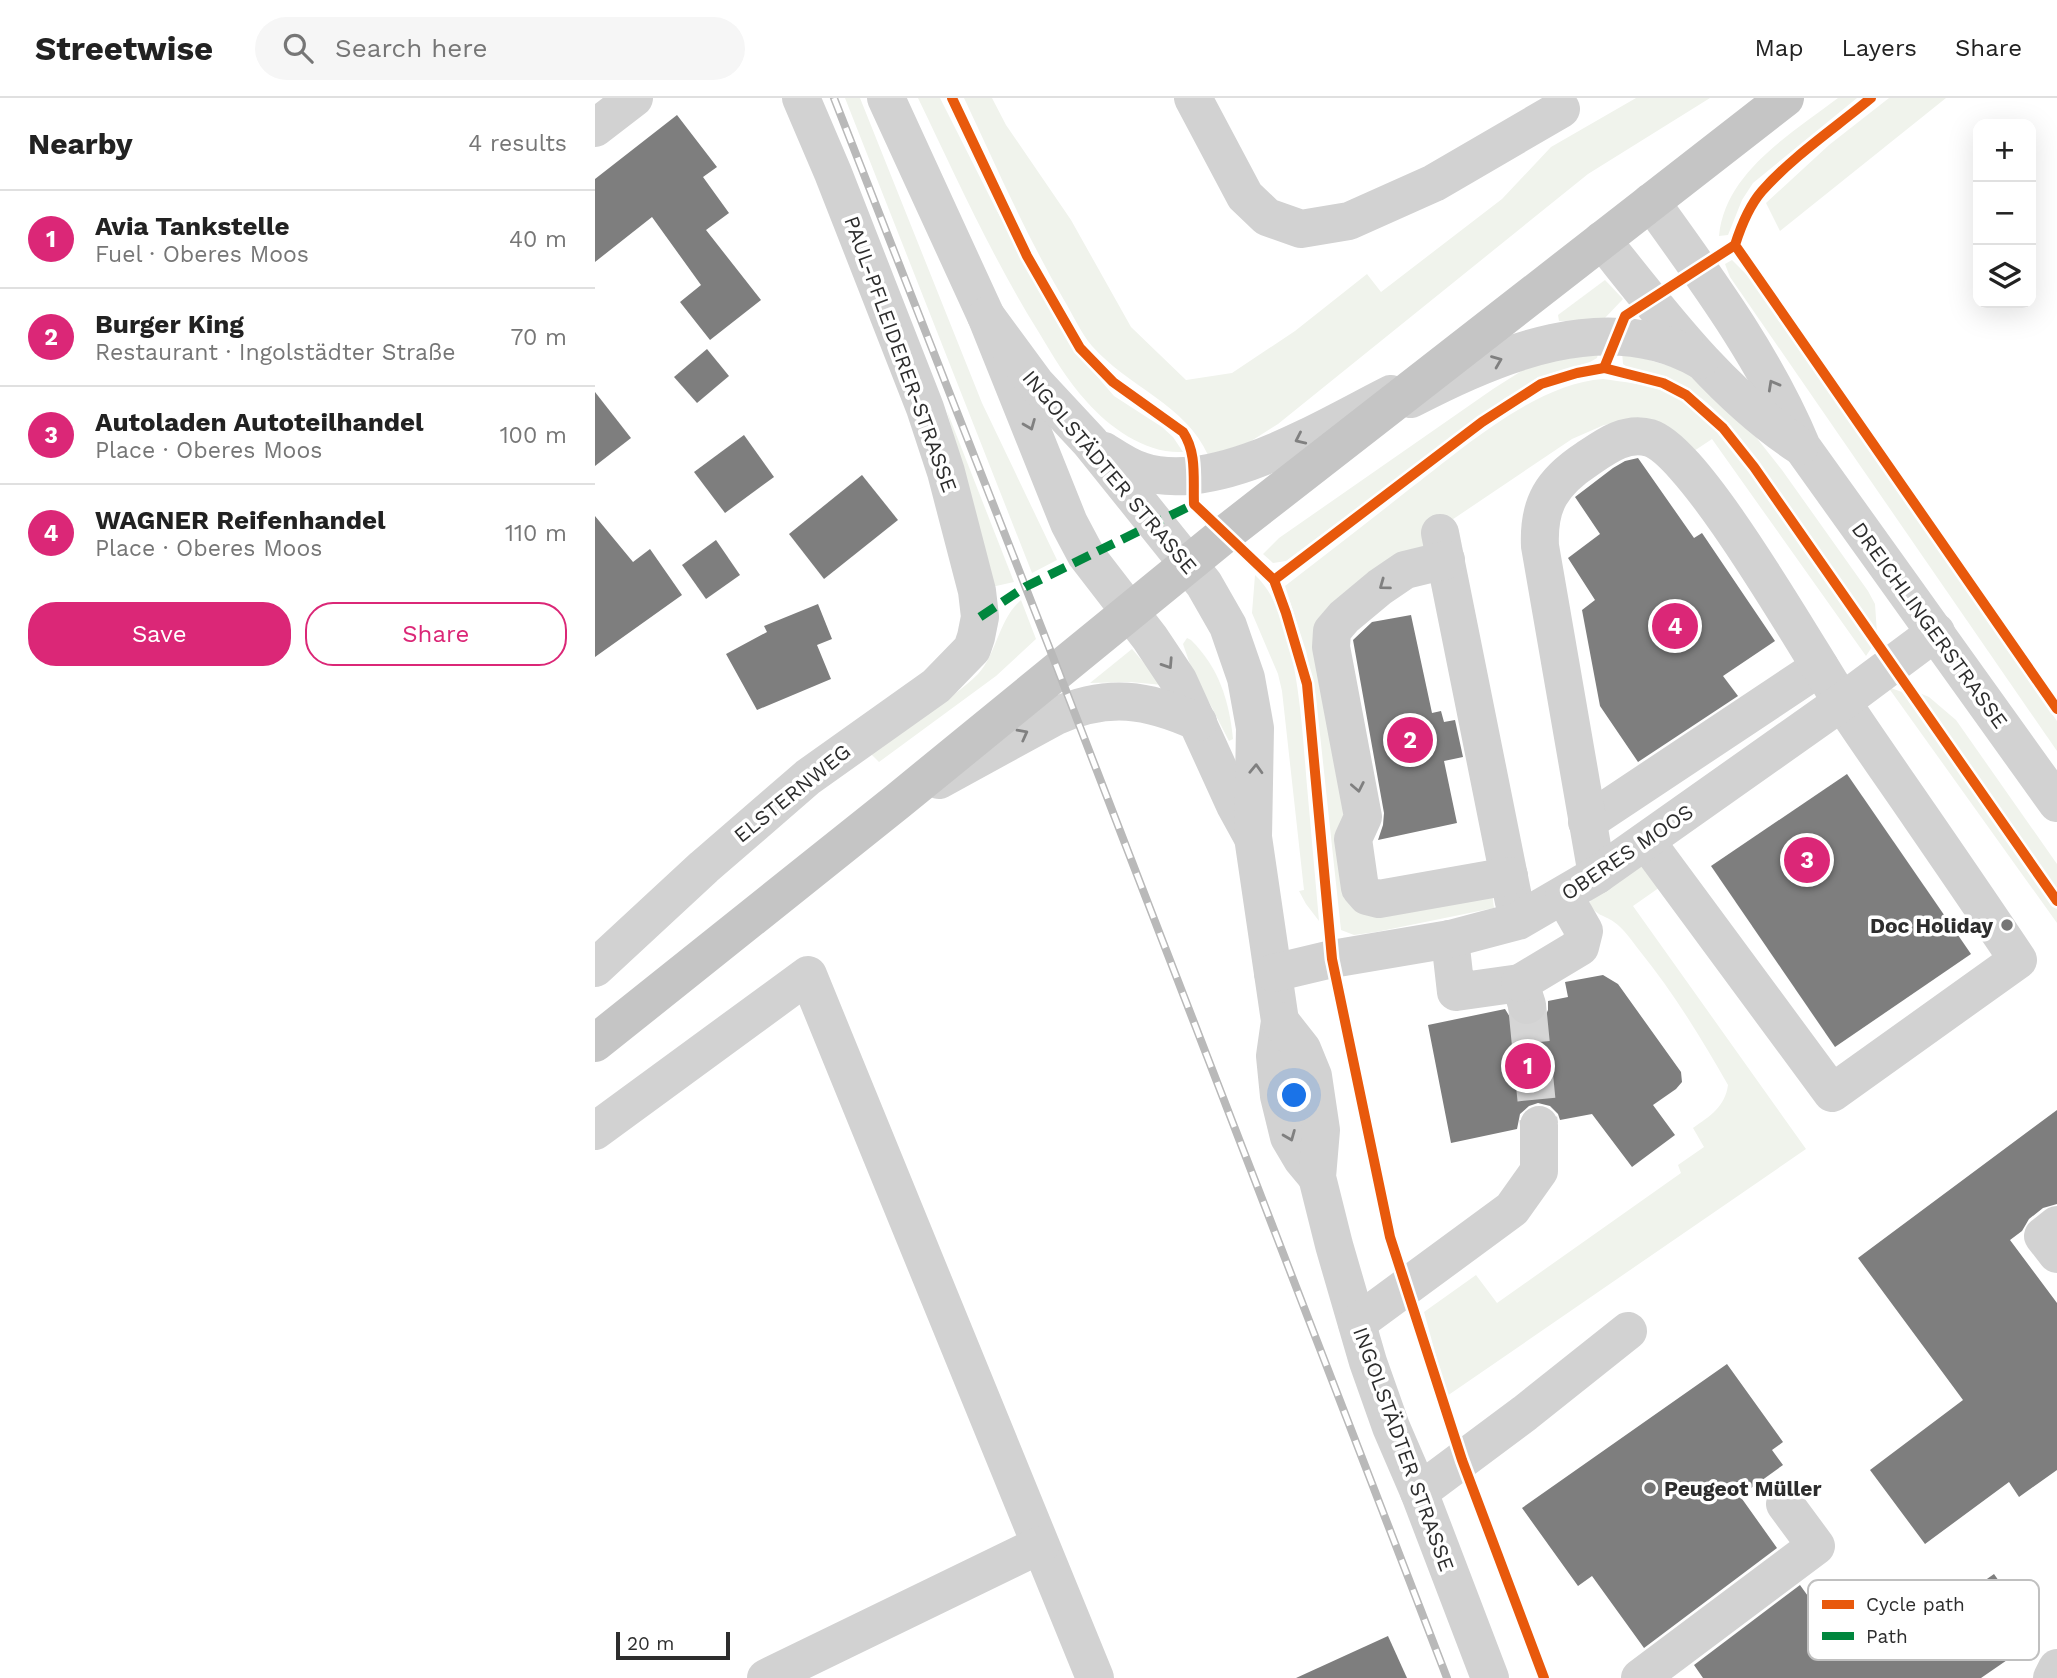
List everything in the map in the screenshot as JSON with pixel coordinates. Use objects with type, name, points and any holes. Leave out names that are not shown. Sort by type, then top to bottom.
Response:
[{"type":"main road","points":[[595,1043],[898,801],[1188,564],[1785,98]]},
{"type":"street","points":[[595,128],[634,98]]},
{"type":"street","name":"PAUL-PFLEIDERER-STRASSE","points":[[801,98],[925,408],[954,500],[977,591],[980,617]]},
{"type":"street","name":"INGOLSTÄDTER STRASSE","points":[[886,98],[986,316],[1069,523],[1086,555],[1178,680],[1235,805],[1253,837]]},
{"type":"street","points":[[1193,98],[1245,196],[1267,217],[1301,229],[1349,221],[1434,183],[1564,102]]},
{"type":"street","name":"DREICHLINGERSTRASSE","points":[[1651,202],[1755,355],[1780,398],[1802,447],[2057,803]]},
{"type":"street","name":"DREICHLINGERSTRASSE","points":[[1602,240],[1700,360],[1764,420],[1802,447]]},
{"type":"street","name":"INGOLSTÄDTER STRASSE","points":[[986,316],[1036,384],[1090,442],[1188,564],[1214,599],[1228,626],[1252,704],[1256,758],[1253,837],[1280,1021],[1302,1049],[1313,1076],[1321,1130],[1317,1177],[1357,1323],[1391,1427],[1419,1492],[1490,1678]]},
{"type":"street","points":[[1369,421],[1473,370],[1519,352],[1572,338],[1617,336],[1678,349],[1700,360]]},
{"type":"street","points":[[1090,442],[1128,466],[1150,474],[1194,475],[1227,471],[1253,461],[1427,376]]},
{"type":"street","points":[[1597,875],[1540,546],[1539,525],[1542,508],[1559,482],[1581,463],[1613,442],[1632,436],[1649,438],[1667,446],[1684,463],[1745,547],[1842,702],[2018,960],[1832,1093],[1646,841]]},
{"type":"street","points":[[1510,876],[1379,899],[1367,896],[1360,888],[1353,839],[1363,817],[1331,647],[1332,632],[1344,617],[1405,570],[1443,547],[1510,876],[1518,921]]},
{"type":"street","name":"ELSTERNWEG","points":[[595,968],[703,867],[799,785],[849,745],[936,685],[972,649],[980,617]]},
{"type":"street","name":"OBERES MOOS","points":[[1273,973],[1332,959],[1450,939],[1518,921],[1597,875],[1842,702],[1936,632]]},
{"type":"street","points":[[1587,822],[1821,667]]},
{"type":"street","points":[[898,801],[1056,716],[1098,702],[1139,702],[1174,711],[1198,722]]},
{"type":"street","points":[[1450,939],[1456,992],[1523,994],[1580,947],[1584,931],[1564,896]]},
{"type":"street","points":[[595,1131],[809,975],[1095,1678]]},
{"type":"street","points":[[1357,1323],[1512,1209],[1539,1171],[1539,1125]]},
{"type":"street","points":[[2057,1225],[2043,1236],[2057,1254]]},
{"type":"street","points":[[1419,1492],[1525,1413],[1628,1331]]},
{"type":"street","points":[[1640,1678],[1816,1546],[1785,1504]]},
{"type":"street","points":[[766,1678],[1041,1545]]},
{"type":"street","points":[[2052,1678],[2057,1668]]},
{"type":"shaded area","points":[[845,98],[860,98],[982,403],[1057,560],[1032,573]]},
{"type":"shaded area","points":[[918,98],[940,98],[996,209],[1072,347],[1114,396],[1162,427],[1183,452],[1156,449],[1130,438],[1096,412],[1073,385],[1049,350],[1005,274]]},
{"type":"shaded area","points":[[964,98],[992,98],[1006,125],[1071,220],[1131,327],[1186,380],[1232,373],[1295,331],[1367,274],[1381,292],[1502,199],[1551,147],[1636,98],[1710,98],[1588,174],[1278,424],[1248,443],[1208,455],[1186,422],[1106,360],[1084,335],[1024,225]]},
{"type":"shaded area","points":[[1838,98],[1857,98],[1753,183],[1742,200],[1728,235],[1719,236],[1724,213],[1747,174],[1763,156]]},
{"type":"shaded area","points":[[1889,98],[1946,98],[1780,231],[1766,203],[1829,145]]},
{"type":"shaded area","points":[[1732,260],[1748,276],[2057,721],[2057,751],[1730,277],[1725,264]]},
{"type":"shaded area","points":[[1605,280],[1623,299],[1603,320],[1559,321],[1558,315]]},
{"type":"shaded area","points":[[1622,352],[1693,373],[1741,418],[1782,470],[1868,591],[1875,604],[1877,633],[1734,430],[1713,408],[1684,387],[1628,368],[1623,364]]},
{"type":"shaded area","points":[[1598,354],[1597,358],[1590,362],[1549,374],[1505,398],[1286,561],[1273,563],[1263,554],[1279,538],[1523,370],[1545,362]]},
{"type":"shaded area","points":[[1603,379],[1659,389],[1685,403],[1704,418],[1755,477],[1872,647],[1866,656],[1712,439],[1691,453],[1631,421],[1604,425],[1572,439],[1431,534],[1433,551],[1340,609],[1333,708],[1351,888],[1492,893],[1494,908],[1376,932],[1354,935],[1341,930],[1316,697],[1306,651],[1285,586],[1499,422],[1551,393]]},
{"type":"shaded area","points":[[947,411],[1014,582],[987,588]]},
{"type":"shaded area","points":[[1255,575],[1269,593],[1281,617],[1295,674],[1319,921],[1299,891],[1304,890],[1282,691],[1278,674],[1252,613]]},
{"type":"shaded area","points":[[1021,600],[1036,639],[996,676],[879,762],[866,749],[940,704],[978,674],[1007,617]]},
{"type":"shaded area","points":[[1187,638],[1209,662],[1221,685],[1233,739],[1229,741],[1191,667],[1183,644]]},
{"type":"shaded area","points":[[1132,649],[1163,685],[1090,683]]},
{"type":"shaded area","points":[[1888,687],[1902,692],[2057,909],[2057,923]]},
{"type":"shaded area","points":[[1917,692],[1929,697],[1956,720],[2057,864],[2057,892]]},
{"type":"shaded area","points":[[1645,860],[1663,885],[1633,906],[1806,1149],[1447,1396],[1424,1312],[1476,1275],[1497,1303],[1681,1173],[1678,1165],[1704,1147],[1693,1128],[1716,1110],[1724,1099],[1728,1085],[1664,982],[1621,928],[1589,904],[1593,896]]},
{"type":"building","points":[[677,115],[717,167],[703,177],[729,213],[706,230],[761,300],[710,340],[680,302],[701,285],[652,217],[595,262],[595,179]]},
{"type":"building","points":[[707,349],[729,376],[697,403],[674,377]]},
{"type":"building","points":[[595,392],[631,438],[595,466]]},
{"type":"building","points":[[744,435],[774,477],[725,513],[694,472]]},
{"type":"building","points":[[1638,458],[1694,538],[1702,533],[1775,641],[1723,676],[1738,696],[1638,762],[1600,706],[1582,610],[1595,600],[1568,558],[1600,534],[1575,497],[1613,468]]},
{"type":"building","points":[[862,475],[898,520],[824,579],[789,534]]},
{"type":"building","points":[[595,516],[633,562],[650,549],[682,595],[595,657]]},
{"type":"building","points":[[716,540],[740,575],[706,599],[682,565]]},
{"type":"building","points":[[818,604],[832,639],[817,645],[831,679],[757,710],[726,654],[767,632],[764,626]]},
{"type":"building","points":[[1411,615],[1432,713],[1441,711],[1444,722],[1455,720],[1463,757],[1444,761],[1457,823],[1378,840],[1384,813],[1353,640],[1372,622]]},
{"type":"building","points":[[1847,774],[1971,954],[1835,1047],[1711,866]]},
{"type":"building","points":[[1603,975],[1618,984],[1681,1072],[1682,1082],[1653,1105],[1675,1135],[1632,1167],[1592,1114],[1560,1120],[1550,1106],[1538,1103],[1529,1106],[1520,1114],[1517,1129],[1451,1143],[1428,1025],[1505,1009],[1513,1022],[1533,1026],[1544,1019],[1548,1001],[1568,997],[1565,982]]},
{"type":"building","points":[[2057,1110],[2057,1204],[2043,1208],[2010,1240],[2057,1303],[2057,1470],[2019,1497],[2009,1482],[1925,1544],[1870,1470],[1963,1400],[1858,1258]]},
{"type":"building","points":[[1727,1364],[1783,1442],[1772,1450],[1783,1465],[1740,1496],[1777,1548],[1644,1648],[1592,1576],[1578,1586],[1522,1508]]},
{"type":"building","points":[[1994,1574],[1998,1580],[1985,1580]]},
{"type":"building","points":[[1800,1585],[1808,1596],[1808,1660],[2007,1660],[1981,1678],[1703,1678],[1694,1665]]},
{"type":"building","points":[[1388,1636],[1407,1678],[1296,1678]]},
{"type":"tunnel","points":[[1527,1005],[1539,1125]]},
{"type":"railway","points":[[834,98],[1447,1678]]},
{"type":"marked path","points":[[980,617],[1025,587],[1194,504]]},
{"type":"cycle path","points":[[952,98],[1027,256],[1080,348],[1113,382],[1183,432],[1192,457],[1194,504],[1274,580],[1307,684],[1332,959],[1390,1237],[1462,1460],[1544,1678]]},
{"type":"cycle path","points":[[1871,98],[1774,178],[1753,203],[1735,245],[2057,709]]},
{"type":"cycle path","points":[[1604,368],[1625,316],[1735,245]]},
{"type":"cycle path","points":[[1274,580],[1482,422],[1541,384],[1604,368],[1663,383],[1686,395],[1723,428],[1754,467],[2057,901]]},
{"type":"place","name":"WAGNER Reifenhandel","points":[[1675,626]]},
{"type":"place","name":"Burger King","points":[[1410,740]]},
{"type":"place","name":"Autoladen Autoteilhandel","points":[[1807,860]]},
{"type":"place","name":"Doc Holiday","points":[[2007,925]]},
{"type":"place","name":"Avia Tankstelle","points":[[1528,1066]]},
{"type":"place","name":"Peugeot Müller","points":[[1650,1488]]}]
